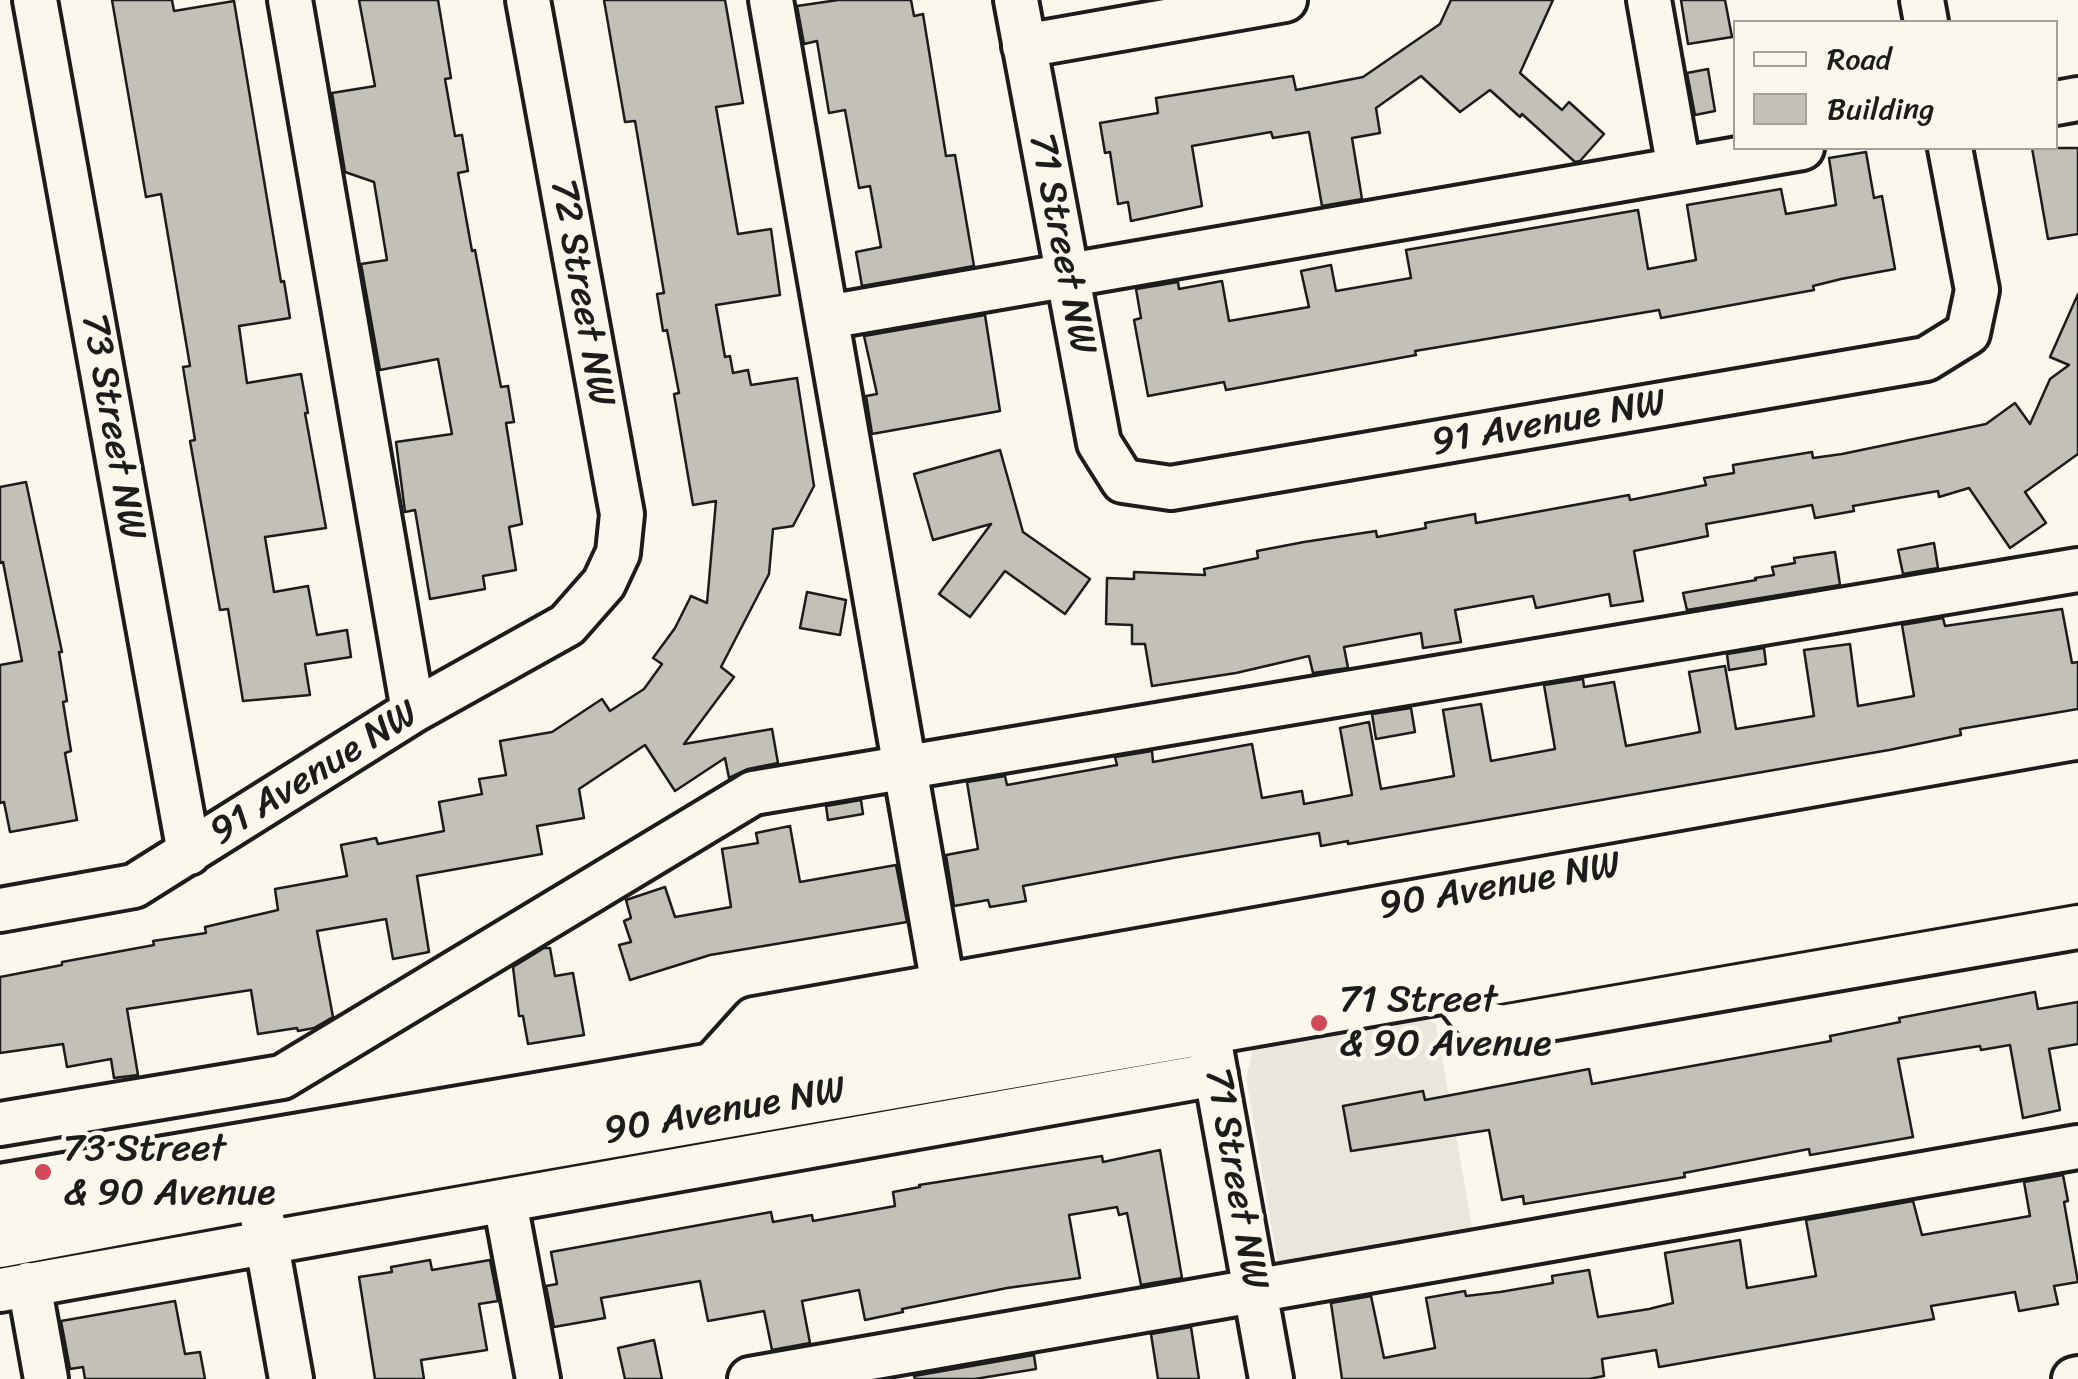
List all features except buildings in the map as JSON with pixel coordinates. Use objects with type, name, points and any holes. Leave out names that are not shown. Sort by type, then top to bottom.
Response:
[{"type":"main road","name":"90 Avenue NW","points":[[0,1241],[253,1171],[707,1071],[1207,1027],[2078,827]]},
{"type":"main road","name":"90 Avenue NW","points":[[0,1191],[253,1171],[1207,1027],[2078,876]]},
{"type":"street","name":"73 Street NW","points":[[35,0],[189,854]]},
{"type":"street","points":[[290,0],[413,711]]},
{"type":"street","name":"72 Street NW","points":[[528,0],[622,514],[618,553],[604,583]]},
{"type":"street","points":[[771,0],[942,986]]},
{"type":"street","name":"71 Street NW","points":[[1016,0],[1098,443],[1123,481]]},
{"type":"street","points":[[1024,46],[1285,0]]},
{"type":"street","points":[[1648,0],[1680,169]]},
{"type":"street","points":[[827,317],[1790,150]]},
{"type":"street","name":"91 Avenue NW","points":[[1123,481],[1171,488],[1926,359],[1968,333],[1977,290],[1950,150]]},
{"type":"street","points":[[0,1124],[282,1077],[752,793],[2078,570]]},
{"type":"street","name":"91 Avenue NW","points":[[0,910],[134,886],[413,711],[567,624],[604,583]]},
{"type":"street","name":"90 Avenue NW","points":[[707,1071],[754,1019],[2078,784]]},
{"type":"street","points":[[1451,986],[1469,1014],[1479,1022],[1502,1028],[2078,926]]},
{"type":"street","name":"71 Street NW","points":[[1207,1027],[1271,1379]]},
{"type":"street","name":"90 Avenue NW","points":[[15,1287],[505,1202],[1207,1027]]},
{"type":"street","points":[[750,1379],[2078,1148]]},
{"type":"street","points":[[253,1171],[290,1379]]},
{"type":"street","points":[[505,1202],[538,1379]]},
{"type":"street","points":[[15,1287],[46,1379]]},
{"type":"shaded area","points":[[1403,1011],[1436,1024],[1474,1237],[1279,1271],[1246,1078],[1254,1046]]},
{"type":"place","name":"71 Street & 90 Avenue","points":[[1319,1023]]},
{"type":"place","name":"73 Street & 90 Avenue","points":[[43,1172]]}]
